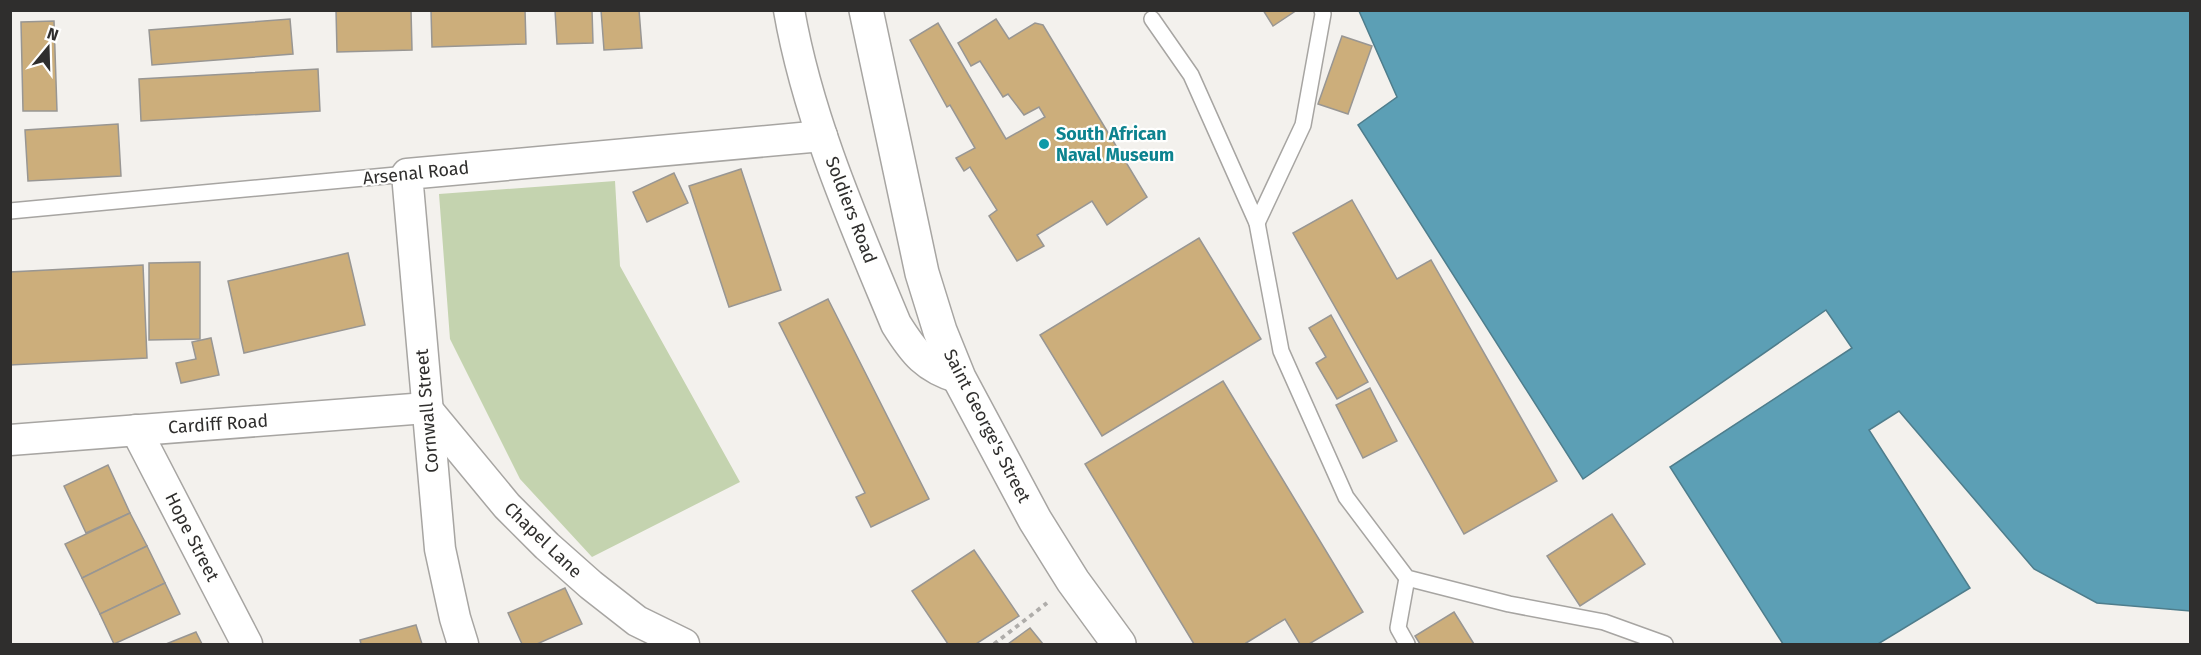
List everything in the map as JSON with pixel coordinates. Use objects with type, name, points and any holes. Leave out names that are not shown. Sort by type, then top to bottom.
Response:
[{"type":"main road","name":"Saint George's Street","points":[[866,10],[922,273],[940,331],[959,378],[1035,520],[1072,581],[1119,645]]},
{"type":"street","name":"Soldiers Road","points":[[789,10],[797,53],[822,136],[896,324],[911,348],[926,362],[940,372],[959,378]]},
{"type":"street","name":"Arsenal Road","points":[[407,174],[822,136]]},
{"type":"street","name":"Cornwall Street","points":[[407,174],[440,549],[463,645]]},
{"type":"street","name":"Cardiff Road","points":[[10,440],[426,408]]},
{"type":"street","name":"Chapel Lane","points":[[426,408],[507,506],[548,546],[591,585],[637,621],[684,645]]},
{"type":"street","name":"Hope Street","points":[[136,430],[247,645]]},
{"type":"lane","points":[[1257,223],[1303,125],[1322,10]]},
{"type":"lane","points":[[1152,19],[1191,75],[1257,223],[1281,351],[1346,497],[1407,578],[1509,604],[1604,622],[1665,645]]},
{"type":"lane","name":"Arsenal Road","points":[[10,211],[407,174]]},
{"type":"lane","points":[[1407,578],[1398,628],[1407,645]]},
{"type":"path","points":[[994,645],[1072,581]]},
{"type":"green space","points":[[615,181],[620,266],[740,482],[592,557],[520,479],[450,339],[439,194]]},
{"type":"water","points":[[1359,11],[2190,11],[2190,611],[2097,603],[2034,569],[1899,411],[1869,430],[1970,588],[1878,644],[1783,644],[1670,467],[1852,348],[1826,310],[1583,479],[1358,125],[1397,97]]},
{"type":"building","points":[[336,10],[411,10],[412,50],[337,52]]},
{"type":"building","points":[[431,10],[525,10],[526,44],[432,47]]},
{"type":"building","points":[[555,10],[592,10],[593,43],[557,44]]},
{"type":"building","points":[[601,10],[639,10],[642,48],[604,50]]},
{"type":"building","points":[[1263,10],[1297,10],[1273,26]]},
{"type":"building","points":[[290,19],[293,54],[152,65],[149,30]]},
{"type":"building","name":"South African Naval Museum","points":[[996,19],[1009,39],[1035,23],[1043,25],[1147,197],[1107,225],[1092,201],[1037,235],[1044,246],[1017,261],[989,216],[997,210],[970,167],[964,171],[956,158],[975,148],[950,105],[947,107],[910,40],[938,23],[1006,139],[1045,117],[1039,107],[1024,115],[1008,94],[1003,97],[980,61],[971,66],[958,43]]},
{"type":"building","points":[[54,21],[57,111],[23,111],[21,22]]},
{"type":"building","points":[[1342,36],[1372,46],[1348,114],[1318,104]]},
{"type":"building","points":[[318,69],[320,111],[141,121],[139,79]]},
{"type":"building","points":[[118,124],[121,176],[28,181],[25,130]]},
{"type":"building","points":[[741,169],[781,290],[729,307],[689,186]]},
{"type":"building","points":[[674,173],[688,203],[647,222],[633,192]]},
{"type":"building","points":[[1352,200],[1397,279],[1431,260],[1557,481],[1464,534],[1293,233]]},
{"type":"building","points":[[1199,238],[1261,339],[1102,436],[1040,335]]},
{"type":"building","points":[[348,253],[365,325],[244,353],[228,281]]},
{"type":"building","points":[[200,262],[200,339],[149,340],[149,263]]},
{"type":"building","points":[[143,265],[147,358],[10,365],[10,272]]},
{"type":"building","points":[[828,299],[929,499],[871,527],[856,497],[865,493],[779,323]]},
{"type":"building","points":[[1331,315],[1368,382],[1337,399],[1316,363],[1326,357],[1309,328]]},
{"type":"building","points":[[211,338],[219,375],[181,383],[176,363],[196,359],[192,342]]},
{"type":"building","points":[[1223,381],[1363,612],[1309,644],[1300,644],[1285,619],[1247,644],[1194,644],[1085,464]]},
{"type":"building","points":[[1370,388],[1397,441],[1363,458],[1336,405]]},
{"type":"building","points":[[108,465],[130,513],[86,533],[64,486]]},
{"type":"building","points":[[130,513],[147,546],[82,578],[65,544]]},
{"type":"building","points":[[1612,514],[1645,564],[1580,606],[1547,556]]},
{"type":"building","points":[[147,546],[165,583],[100,614],[82,578]]},
{"type":"building","points":[[974,550],[1019,616],[976,644],[948,644],[912,591]]},
{"type":"building","points":[[165,583],[180,614],[114,644],[100,614]]},
{"type":"building","points":[[565,588],[582,624],[537,644],[522,644],[508,613]]},
{"type":"building","points":[[1454,612],[1474,644],[1420,644],[1415,636]]},
{"type":"building","points":[[416,625],[422,644],[361,644],[360,640]]},
{"type":"building","points":[[1030,628],[1043,644],[1008,644]]},
{"type":"building","points":[[196,632],[202,644],[166,644]]},
{"type":"place","name":"South African Naval Museum","points":[[1044,144]]}]
